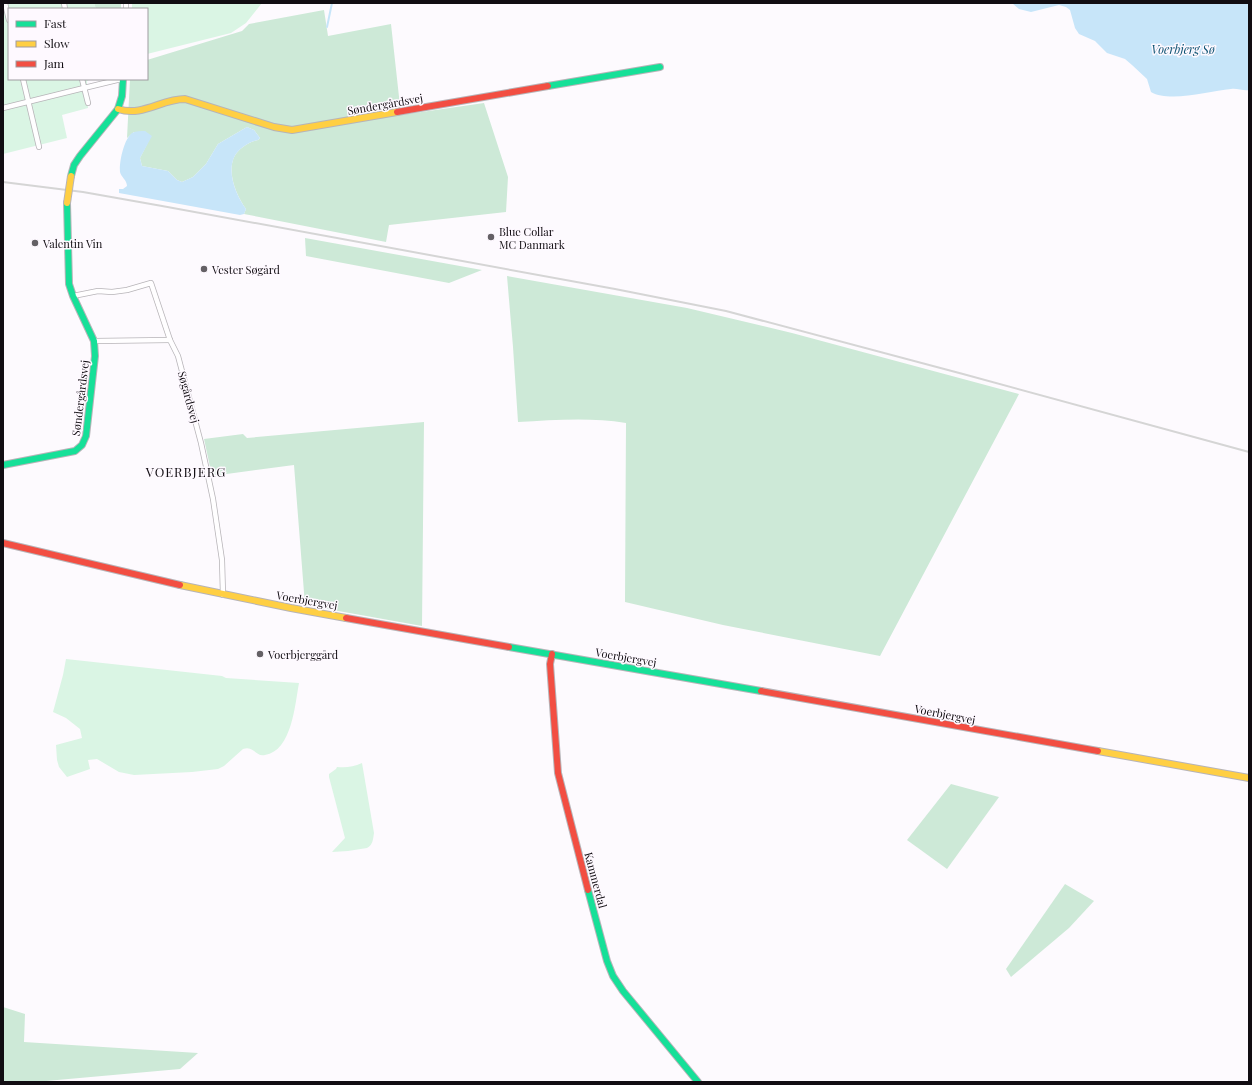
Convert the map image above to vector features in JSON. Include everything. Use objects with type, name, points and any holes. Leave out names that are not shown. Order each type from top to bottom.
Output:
[{"type":"street","points":[[5,3],[8,16]]},
{"type":"street","name":"Søndergårdsvej","points":[[118,109],[137,112],[172,100],[185,99],[274,127],[292,130],[660,68]]},
{"type":"street","points":[[23,80],[39,147]]},
{"type":"street","points":[[82,80],[88,103]]},
{"type":"street","points":[[3,108],[117,80],[123,80]]},
{"type":"street","name":"Søndergårdsvej","points":[[3,465],[69,453],[81,448],[84,444],[88,422],[95,356],[94,341],[69,284],[67,203],[74,165],[118,109],[122,96],[123,80]]},
{"type":"street","name":"Søgårdsvej","points":[[73,296],[98,291],[112,292],[127,290],[151,283],[170,340],[178,356],[201,443],[214,499],[222,560],[224,595]]},
{"type":"street","points":[[94,341],[170,340]]},
{"type":"street","name":"Voerbjergvej","points":[[3,542],[224,595],[1249,778]]},
{"type":"street","name":"Kammerdal","points":[[552,654],[550,664],[558,772],[606,961],[613,976],[623,991],[698,1082]]},
{"type":"green space","points":[[3,3],[94,3],[96,8],[8,8],[8,80],[89,80],[87,81],[88,108],[62,115],[67,138],[3,154],[3,16]]},
{"type":"green space","points":[[94,3],[121,3],[121,8],[96,8]]},
{"type":"green space","points":[[132,3],[262,3],[246,23],[231,33],[148,54],[148,8],[132,8]]},
{"type":"green space","points":[[324,10],[328,36],[391,24],[401,115],[484,103],[508,177],[506,212],[389,225],[386,242],[244,214],[246,209],[234,186],[232,168],[233,160],[237,153],[247,144],[260,138],[254,130],[247,127],[218,144],[206,164],[193,177],[182,182],[177,180],[168,171],[142,166],[140,158],[151,136],[134,132],[127,138],[130,80],[148,80],[148,60],[242,31],[249,24]]},
{"type":"green space","points":[[305,238],[482,270],[449,283],[306,256]]},
{"type":"green space","points":[[507,276],[687,308],[792,333],[1019,394],[880,656],[723,625],[625,602],[626,423],[599,420],[518,422]]},
{"type":"green space","points":[[424,422],[422,626],[305,605],[294,465],[212,476],[204,439],[243,434],[247,438]]},
{"type":"green space","points":[[66,659],[222,676],[226,678],[299,683],[294,714],[287,736],[274,752],[262,755],[247,748],[243,749],[224,766],[218,769],[134,775],[119,772],[97,759],[88,760],[90,769],[67,777],[59,767],[56,745],[82,738],[80,729],[66,718],[53,712]]},
{"type":"green space","points":[[362,763],[374,833],[372,842],[367,848],[332,852],[345,838],[329,774],[337,767],[350,767]]},
{"type":"green space","points":[[951,784],[999,797],[947,869],[907,840]]},
{"type":"green space","points":[[1065,884],[1094,901],[1069,928],[1011,977],[1006,969]]},
{"type":"green space","points":[[3,1007],[25,1014],[24,1042],[198,1053],[180,1069],[35,1082],[3,1082]]},
{"type":"water","name":"Voerbjerg Sø","points":[[1012,3],[1249,3],[1249,90],[1231,89],[1179,96],[1159,95],[1151,92],[1147,79],[1125,59],[1107,53],[1095,41],[1079,34],[1075,28],[1070,10],[1066,7],[1059,5],[1031,12],[1019,9]]},
{"type":"water","points":[[247,127],[254,130],[260,138],[247,144],[237,153],[233,160],[232,169],[234,186],[246,209],[244,214],[240,215],[119,193],[119,189],[123,189],[127,186],[120,172],[120,163],[124,145],[132,133],[137,131],[145,131],[152,136],[140,158],[142,166],[168,171],[177,180],[182,182],[193,177],[206,164],[218,144]]},
{"type":"waterway","points":[[327,27],[332,3]]},
{"type":"railway","points":[[3,182],[83,192],[162,206],[615,289],[726,311],[1249,452]]},
{"type":"traffic: fast","points":[[548,86],[660,67]]},
{"type":"traffic: fast","points":[[71,176],[74,165],[80,156],[118,109],[122,96],[123,80]]},
{"type":"traffic: fast","points":[[3,465],[75,451],[82,445],[86,436],[95,356],[94,341],[69,284],[67,203]]},
{"type":"traffic: fast","points":[[509,647],[761,691]]},
{"type":"traffic: fast","points":[[588,890],[607,961],[613,976],[623,991],[698,1082]]},
{"type":"traffic: slow","points":[[118,109],[136,111],[185,99],[274,127],[292,130],[397,112]]},
{"type":"traffic: slow","points":[[67,203],[71,176]]},
{"type":"traffic: slow","points":[[180,585],[346,618]]},
{"type":"traffic: slow","points":[[1098,751],[1249,778]]},
{"type":"traffic: jam","points":[[397,112],[548,86]]},
{"type":"traffic: jam","points":[[3,543],[180,585]]},
{"type":"traffic: jam","points":[[346,618],[509,647]]},
{"type":"traffic: jam","points":[[552,654],[550,664],[558,773],[588,890]]},
{"type":"traffic: jam","points":[[761,691],[1098,751]]},
{"type":"place","name":"Blue Collar MC Danmark","points":[[491,237]]},
{"type":"place","name":"Valentin Vin","points":[[35,243]]},
{"type":"place","name":"Vester Søgård","points":[[204,269]]},
{"type":"place","name":"Voerbjerggård","points":[[260,654]]},
{"type":"district","name":"VOERBJERG","points":[[186,471]]}]
